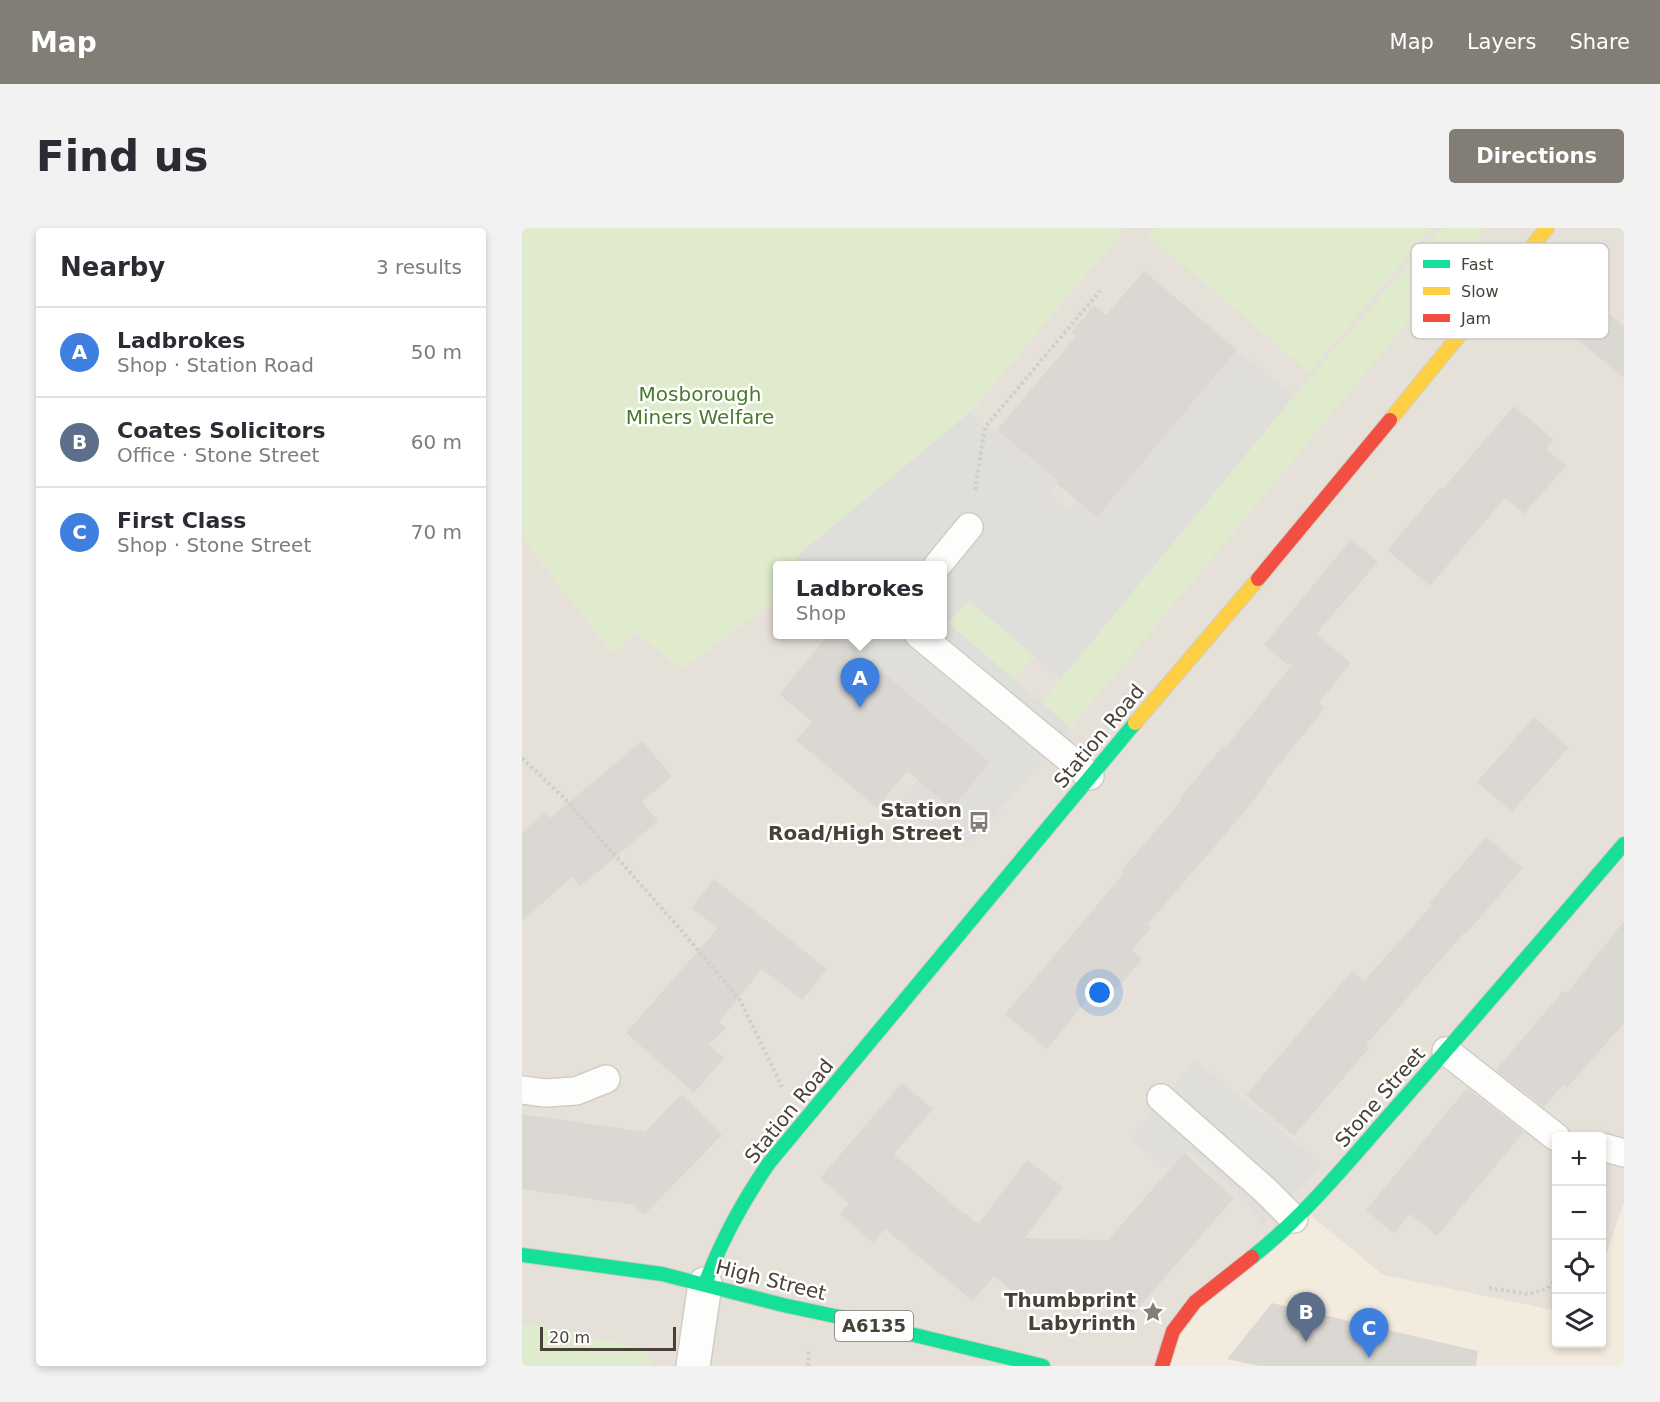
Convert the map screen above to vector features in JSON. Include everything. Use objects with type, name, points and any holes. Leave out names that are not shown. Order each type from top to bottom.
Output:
[{"type":"main road","name":"Station Road","points":[[1535,243],[1547,228]]},
{"type":"main road","name":"Station Road","points":[[705,1284],[727,1230],[770,1163],[1456,339]]},
{"type":"main road","name":"Stone Street","points":[[1162,1366],[1173,1331],[1195,1302],[1270,1242],[1321,1193],[1624,844]]},
{"type":"main road","name":"High Street","points":[[522,1255],[662,1274],[1043,1366]]},
{"type":"street","points":[[693,1366],[705,1284]]},
{"type":"lane","points":[[941,561],[969,527]]},
{"type":"lane","points":[[924,639],[1090,776]]},
{"type":"lane","points":[[1446,1051],[1552,1133]]},
{"type":"lane","points":[[522,1090],[545,1093],[576,1091],[606,1079]]},
{"type":"lane","points":[[1161,1098],[1265,1190],[1294,1219]]},
{"type":"lane","points":[[1606,1149],[1624,1153]]},
{"type":"path","points":[[969,527],[985,427],[1100,291]]},
{"type":"path","points":[[522,758],[565,799],[740,1000],[801,1126]]},
{"type":"path","points":[[1489,1288],[1528,1294],[1547,1289],[1552,1284]]},
{"type":"shaded area","points":[[1125,228],[1624,228],[1624,1203],[1606,1256],[1606,1132],[1552,1132],[1552,1310],[1383,1275],[1304,1210],[1162,1366],[522,1366],[522,537],[613,654],[636,631],[681,669],[773,602],[773,639],[947,639],[947,561],[796,561],[797,556],[969,413]]},
{"type":"shaded area","points":[[1237,350],[1294,396],[1061,679],[969,600],[948,623],[1071,728],[971,843],[892,811],[918,780],[952,809],[990,762],[842,639],[947,639],[947,561],[796,561],[797,556],[969,413],[985,427],[997,430],[1058,481],[1048,494],[1068,511],[1078,501],[1097,517]]},
{"type":"shaded area","points":[[1195,1060],[1323,1165],[1262,1225],[1241,1195],[1189,1151],[1166,1169],[1131,1139]]},
{"type":"shaded area","points":[[1624,1203],[1624,1366],[1163,1366],[1173,1331],[1304,1210],[1383,1275],[1552,1310],[1552,1348],[1606,1348],[1606,1256]]},
{"type":"green space","name":"Mosborough Miners Welfare","points":[[522,228],[1125,228],[969,413],[797,556],[796,561],[773,561],[773,602],[681,669],[636,631],[613,654],[522,537]]},
{"type":"green space","points":[[1154,228],[1432,228],[1419,243],[1411,243],[1411,253],[1309,372],[1148,235]]},
{"type":"green space","points":[[1441,228],[1486,228],[1474,243],[1428,243]]},
{"type":"green space","points":[[1411,262],[1411,318],[1071,728],[1041,703],[1294,396]]},
{"type":"green space","points":[[968,600],[1034,656],[1013,680],[948,624]]},
{"type":"green space","points":[[522,1322],[642,1348],[653,1362],[652,1366],[522,1366]]},
{"type":"building","points":[[1144,271],[1237,350],[1097,517],[997,430],[1076,336],[1071,332],[1094,305],[1106,315]]},
{"type":"building","points":[[1609,314],[1624,326],[1624,378],[1577,339],[1609,339]]},
{"type":"building","points":[[1514,406],[1554,440],[1546,449],[1566,466],[1524,514],[1505,498],[1430,586],[1387,550]]},
{"type":"building","points":[[1351,539],[1378,562],[1316,634],[1351,663],[1319,703],[1325,708],[1266,781],[1267,783],[1246,810],[1147,925],[1151,928],[1132,950],[1142,959],[1116,990],[1104,979],[1047,1049],[1005,1014],[1124,873],[1121,871],[1292,665],[1289,666],[1264,645]]},
{"type":"building","points":[[825,639],[843,639],[990,762],[952,809],[907,771],[877,808],[796,740],[812,722],[779,694]]},
{"type":"building","points":[[1534,717],[1569,747],[1512,812],[1477,782]]},
{"type":"building","points":[[642,741],[672,776],[642,802],[658,821],[580,887],[572,877],[522,921],[522,832],[545,812],[550,818]]},
{"type":"building","points":[[1486,837],[1523,868],[1366,1045],[1369,1048],[1294,1136],[1246,1095],[1352,971],[1364,981],[1432,905],[1429,903]]},
{"type":"building","points":[[714,879],[827,969],[802,1000],[762,969],[719,1022],[726,1027],[709,1045],[724,1058],[694,1093],[626,1033],[718,928],[691,908]]},
{"type":"building","points":[[1624,921],[1624,1023],[1567,1088],[1563,1085],[1544,1107],[1496,1070],[1564,990],[1567,993]]},
{"type":"building","points":[[902,1083],[933,1109],[894,1154],[978,1224],[1027,1160],[1063,1187],[1025,1238],[1108,1240],[1184,1153],[1234,1198],[1134,1313],[1017,1296],[994,1276],[973,1301],[885,1229],[873,1243],[840,1214],[849,1203],[820,1178]]},
{"type":"building","points":[[1467,1088],[1524,1132],[1437,1236],[1410,1214],[1394,1234],[1366,1210]]},
{"type":"building","points":[[682,1094],[722,1135],[644,1215],[634,1205],[522,1189],[522,1114],[645,1132]]},
{"type":"building","points":[[1272,1303],[1478,1351],[1476,1366],[1260,1366],[1227,1359]]},
{"type":"traffic: fast","points":[[705,1284],[733,1222],[769,1163],[1135,723]]},
{"type":"traffic: fast","points":[[1252,1257],[1292,1222],[1329,1183],[1624,844]]},
{"type":"traffic: fast","points":[[522,1255],[662,1274],[1043,1366]]},
{"type":"traffic: slow","points":[[1535,243],[1547,228]]},
{"type":"traffic: slow","points":[[1390,420],[1456,339]]},
{"type":"traffic: slow","points":[[1135,723],[1258,579]]},
{"type":"traffic: jam","points":[[1258,579],[1390,420]]},
{"type":"traffic: jam","points":[[1162,1366],[1173,1331],[1195,1302],[1252,1257]]},
{"type":"place","name":"Ladbrokes","points":[[860,708]]},
{"type":"place","name":"Station Road/High Street","points":[[979,822]]},
{"type":"place","name":"Thumbprint Labyrinth","points":[[1153,1312]]},
{"type":"place","name":"Coates Solicitors","points":[[1306,1342]]},
{"type":"place","name":"First Class","points":[[1369,1358]]}]
